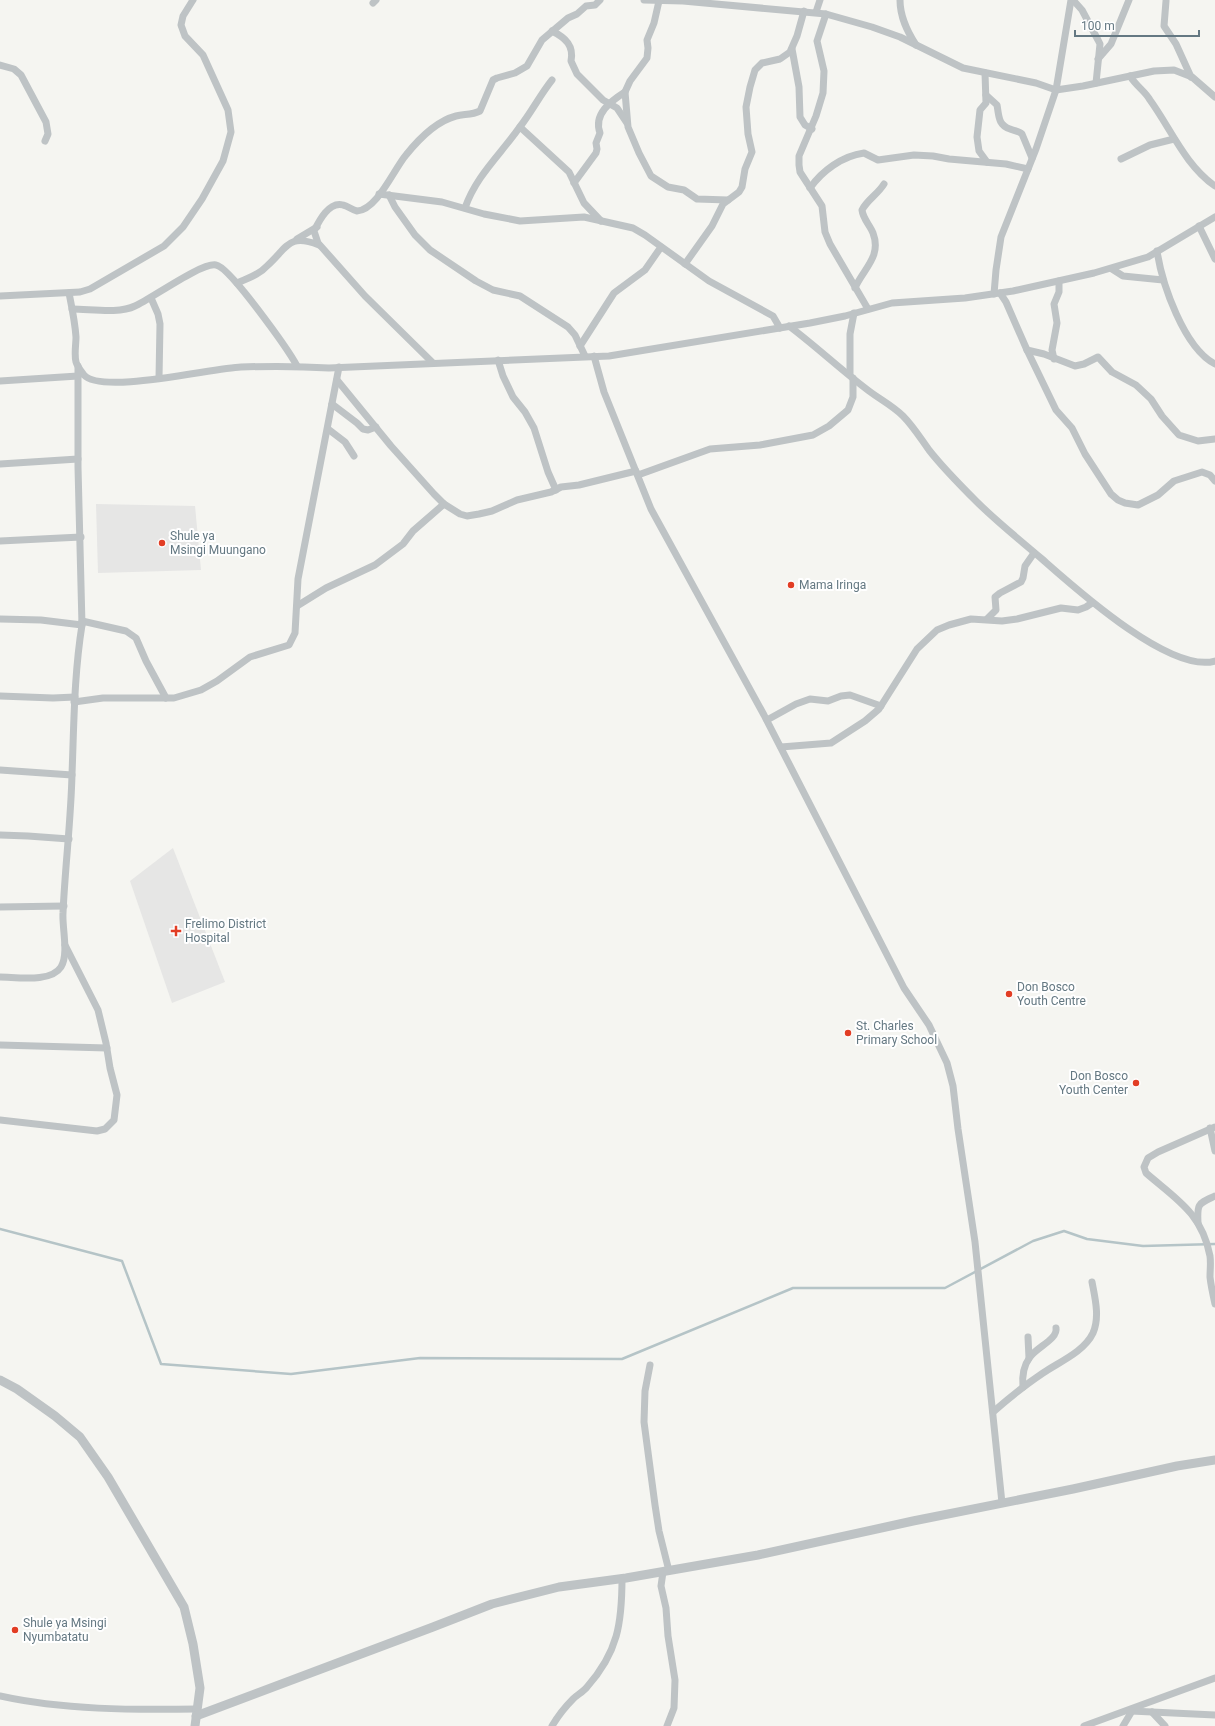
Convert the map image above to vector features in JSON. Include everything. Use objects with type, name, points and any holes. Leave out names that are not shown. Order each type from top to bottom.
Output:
[{"type":"street","points":[[0,296],[80,292],[99,285],[164,246],[183,227],[202,199],[223,161],[231,132],[228,110],[203,55],[185,36],[181,25],[183,16],[193,0]]},
{"type":"street","points":[[433,363],[365,296],[319,245],[314,231],[326,212],[336,205],[342,204],[354,210],[362,211],[367,208],[379,194],[403,158],[430,131],[443,122],[456,116],[480,111],[493,80],[515,73],[527,66],[539,44],[552,32],[568,18],[577,14],[586,6],[595,5],[600,0]]},
{"type":"street","points":[[644,0],[753,3],[826,14],[872,27],[916,45],[963,68],[1036,83],[1056,90],[1168,70],[1191,77],[1215,97]]},
{"type":"street","points":[[816,12],[820,0]]},
{"type":"street","points":[[900,0],[902,19],[916,45]]},
{"type":"street","points":[[1098,59],[1111,44],[1129,0]]},
{"type":"street","points":[[574,183],[596,153],[596,143],[600,134],[598,129],[599,118],[610,104],[625,92],[630,81],[647,58],[647,40],[654,23],[659,1]]},
{"type":"street","points":[[1096,83],[1098,40],[1082,10],[1070,1],[1056,90],[1028,169],[1001,237],[996,270],[997,293],[1013,316],[1027,350],[1056,410],[1072,428],[1085,454],[1111,494],[1118,500],[1132,504],[1144,503],[1158,495],[1174,481],[1202,472],[1207,472],[1215,481]]},
{"type":"street","points":[[1166,1],[1164,9],[1164,26],[1176,44],[1191,77]]},
{"type":"street","points":[[685,264],[712,226],[723,204],[742,188],[745,169],[752,152],[748,134],[746,107],[755,70],[762,63],[780,59],[790,52],[797,36],[804,11]]},
{"type":"street","points":[[826,14],[817,41],[824,71],[822,93],[812,129],[799,156],[799,165],[800,172],[822,206],[826,232],[830,244],[868,309]]},
{"type":"street","points":[[552,32],[563,38],[572,50],[571,61],[577,74],[603,100],[617,108],[627,123],[639,153],[651,176],[657,178],[663,184],[673,189],[684,190],[697,199],[728,200]]},
{"type":"street","points":[[792,48],[800,87],[800,117],[805,125],[812,129]]},
{"type":"street","points":[[0,65],[14,69],[21,75],[46,122],[48,134],[45,141]]},
{"type":"street","points":[[985,73],[985,105],[980,110],[977,137],[979,151],[987,162]]},
{"type":"street","points":[[1130,76],[1134,84],[1149,98],[1192,164],[1203,178],[1215,186]]},
{"type":"street","points":[[465,208],[470,194],[479,178],[520,127],[552,80]]},
{"type":"street","points":[[625,92],[627,123]]},
{"type":"street","points":[[986,95],[997,105],[997,113],[1000,121],[1006,127],[1022,134],[1032,158]]},
{"type":"street","points":[[520,127],[545,151],[564,166],[569,172],[584,203],[601,221]]},
{"type":"street","points":[[1121,159],[1150,145],[1174,138]]},
{"type":"street","points":[[810,188],[827,169],[851,157],[864,153],[878,160],[914,155],[1006,164],[1028,169]]},
{"type":"street","points":[[855,288],[862,275],[870,265],[874,248],[873,232],[862,210],[864,206],[878,193],[884,184]]},
{"type":"street","points":[[379,194],[442,202],[520,221],[584,217],[632,228],[709,281],[773,316],[780,328]]},
{"type":"street","points":[[389,195],[395,207],[415,235],[430,250],[476,281],[493,290],[520,296],[568,327],[575,335],[586,356]]},
{"type":"street","points":[[69,293],[76,338],[76,361],[85,376],[92,380],[102,382],[116,383],[240,367],[339,367],[609,356],[780,328],[854,313],[892,303],[997,293],[1060,281],[1112,269],[1148,257],[1215,217]]},
{"type":"street","points":[[1199,226],[1215,259]]},
{"type":"street","points":[[237,283],[257,274],[287,245],[316,227]]},
{"type":"street","points":[[296,240],[304,240],[319,245]]},
{"type":"street","points":[[580,346],[614,293],[645,270],[661,247]]},
{"type":"street","points":[[1157,251],[1164,280],[1184,329],[1198,350],[1208,360],[1215,364]]},
{"type":"street","points":[[72,309],[92,308],[116,310],[134,307],[198,270],[211,265],[217,265],[223,268],[237,283],[280,339],[297,366]]},
{"type":"street","points":[[1112,269],[1122,276],[1164,280]]},
{"type":"street","points":[[1054,359],[1052,350],[1057,323],[1054,304],[1059,292],[1060,281]]},
{"type":"street","points":[[150,298],[158,314],[160,324],[159,378]]},
{"type":"street","points":[[337,380],[391,446],[444,504],[460,514],[467,516],[492,511],[518,500],[566,486],[579,485],[637,473],[710,449],[789,440],[823,430],[848,410],[851,405],[850,334],[854,313]]},
{"type":"street","points":[[789,326],[817,347],[851,377],[905,418],[930,451],[977,502],[1010,534],[1092,603],[1137,634],[1183,658],[1198,662],[1209,663],[1215,661]]},
{"type":"street","points":[[1027,350],[1044,354],[1076,366],[1098,357],[1112,372],[1136,385],[1151,399],[1162,416],[1179,435],[1198,441],[1215,439]]},
{"type":"street","points":[[594,356],[604,392],[651,509],[767,720],[904,988],[929,1025],[947,1063],[953,1086],[975,1242],[1002,1503]]},
{"type":"street","points":[[498,360],[503,376],[513,397],[525,412],[534,428],[548,472],[556,490]]},
{"type":"street","points":[[0,977],[39,978],[55,973],[61,968],[64,959],[64,906],[72,775],[74,700],[78,649],[82,623],[78,458],[78,366]]},
{"type":"street","points":[[0,696],[74,700],[103,698],[166,698],[186,696],[217,681],[250,657],[289,645],[295,633],[298,579],[339,367]]},
{"type":"street","points":[[0,381],[78,376]]},
{"type":"street","points":[[332,404],[357,422],[362,429],[368,430],[376,427]]},
{"type":"street","points":[[328,429],[340,437],[354,456]]},
{"type":"street","points":[[0,464],[78,458]]},
{"type":"street","points":[[297,606],[326,588],[375,565],[403,544],[414,531],[444,504]]},
{"type":"street","points":[[0,542],[81,537]]},
{"type":"street","points":[[987,619],[996,610],[995,597],[1021,582],[1023,578],[1024,566],[1034,553]]},
{"type":"street","points":[[781,747],[831,743],[865,721],[880,706],[917,649],[937,630],[971,619],[1002,620],[1061,608],[1078,610],[1086,608],[1092,603]]},
{"type":"street","points":[[0,619],[82,623],[126,631],[136,638],[146,661],[166,698]]},
{"type":"street","points":[[767,720],[796,704],[810,699],[828,701],[841,696],[850,695],[880,706]]},
{"type":"street","points":[[0,770],[72,775]]},
{"type":"street","points":[[0,835],[68,839]]},
{"type":"street","points":[[0,907],[64,906]]},
{"type":"street","points":[[0,1120],[97,1131],[105,1129],[114,1120],[117,1095],[98,1010],[64,944]]},
{"type":"street","points":[[0,1045],[107,1048]]},
{"type":"street","points":[[1215,1151],[1212,1127],[1158,1152],[1148,1158],[1144,1167],[1146,1173],[1174,1195],[1190,1211],[1198,1226],[1206,1243],[1210,1257],[1210,1277],[1215,1304]]},
{"type":"street","points":[[1198,1226],[1198,1205],[1200,1202],[1215,1196]]},
{"type":"street","points":[[993,1412],[1023,1387],[1078,1350],[1087,1342],[1093,1333],[1096,1320],[1096,1304],[1092,1282]]},
{"type":"street","points":[[1023,1387],[1024,1374],[1029,1359],[1038,1347],[1055,1336],[1056,1328]]},
{"type":"street","points":[[1028,1337],[1029,1359]]},
{"type":"street","points":[[650,1365],[644,1391],[644,1422],[655,1505],[666,1571],[661,1586],[666,1608],[668,1636],[675,1680],[674,1708],[667,1726]]},
{"type":"street","points":[[0,1380],[17,1389],[55,1416],[80,1437],[108,1477],[184,1608],[193,1644],[200,1688],[195,1726]]},
{"type":"street","points":[[0,1696],[61,1705],[123,1710],[196,1712],[492,1604],[559,1587],[758,1555],[1177,1466],[1215,1460]]},
{"type":"street","points":[[552,1726],[558,1716],[599,1673],[609,1656],[617,1636],[621,1618],[622,1578]]},
{"type":"street","points":[[1084,1726],[1130,1711],[1215,1678]]},
{"type":"street","points":[[1130,1711],[1215,1716]]},
{"type":"street","points":[[1122,1726],[1130,1711]]},
{"type":"street","points":[[1152,1712],[1165,1726]]},
{"type":"shaded area","points":[[96,504],[195,506],[201,570],[98,573]]},
{"type":"shaded area","name":"Frelimo District Hospital","points":[[173,848],[225,982],[172,1003],[130,881]]},
{"type":"waterway","points":[[0,1229],[122,1261],[161,1364],[291,1374],[420,1358],[622,1359],[793,1288],[945,1288],[1033,1241],[1064,1231],[1087,1239],[1143,1246],[1215,1244]]},
{"type":"place","name":"Shule ya Msingi Muungano","points":[[162,543]]},
{"type":"place","name":"Mama Iringa","points":[[791,585]]},
{"type":"place","name":"Frelimo District Hospital","points":[[176,931]]},
{"type":"place","name":"Don Bosco Youth Centre","points":[[1009,994]]},
{"type":"place","name":"St. Charles Primary School","points":[[848,1033]]},
{"type":"place","name":"Don Bosco Youth Center","points":[[1136,1083]]},
{"type":"place","name":"Shule ya Msingi Nyumbatatu","points":[[15,1630]]}]
